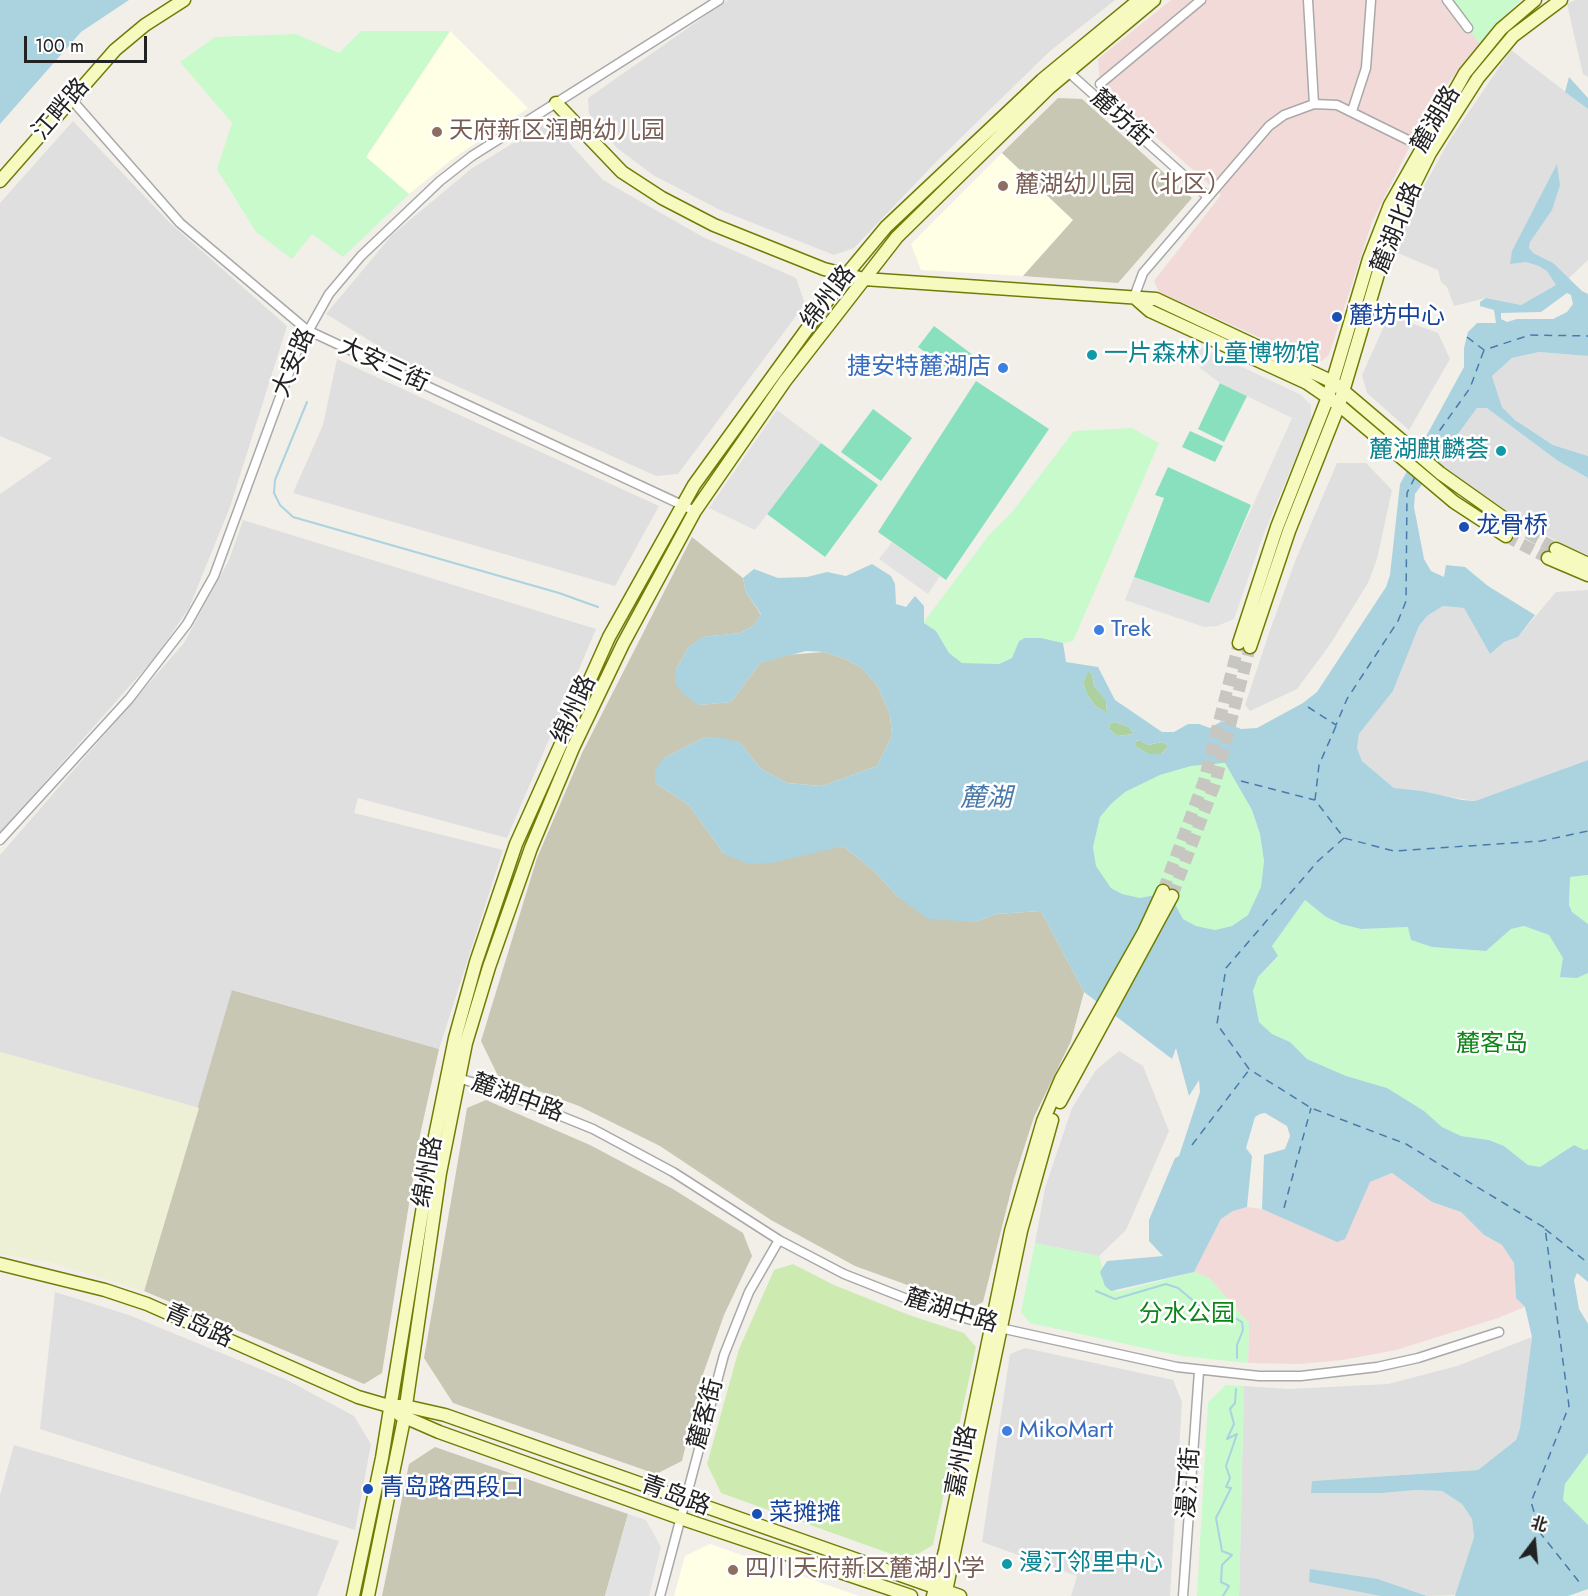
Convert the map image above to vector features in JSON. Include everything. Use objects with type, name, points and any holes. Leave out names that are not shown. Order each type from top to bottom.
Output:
[{"type":"main road","name":"江畔路","points":[[0,181],[115,50],[145,26],[184,0]]},
{"type":"main road","name":"绵州路","points":[[352,1596],[382,1458],[389,1406],[476,962],[516,844],[609,638],[681,504],[773,372],[846,275],[886,227],[1059,64],[1139,0]]},
{"type":"main road","name":"绵州路","points":[[368,1596],[405,1412],[452,1076],[531,848],[568,759],[623,644],[695,511],[785,381],[864,279],[913,220],[987,146],[1154,0]]},
{"type":"main road","name":"麓湖路","points":[[1431,142],[1465,73],[1501,29],[1534,0]]},
{"type":"main road","name":"麓湖北路","points":[[1244,645],[1339,405],[1390,238],[1420,161],[1431,142],[1495,56],[1533,19],[1562,0]]},
{"type":"main road","points":[[556,103],[622,172],[662,198],[714,225],[846,275],[864,279],[1156,299],[1333,382],[1440,473],[1512,524]]},
{"type":"main road","name":"麓湖路","points":[[1244,645],[1277,527],[1328,397],[1378,234],[1420,161]]},
{"type":"main road","points":[[1134,297],[1150,311],[1307,383],[1339,405],[1454,502],[1506,536]]},
{"type":"main road","points":[[1552,554],[1586,569]]},
{"type":"main road","name":"嘉州路","points":[[940,1593],[996,1327],[1051,1123],[1089,1037],[1168,893]]},
{"type":"main road","name":"青岛路","points":[[0,1264],[69,1280],[147,1304],[358,1397],[405,1412],[680,1518],[911,1596]]},
{"type":"main road","name":"青岛路","points":[[405,1412],[445,1415],[940,1593],[960,1596]]},
{"type":"street","name":"大安路","points":[[0,840],[129,699],[187,624],[214,576],[297,351],[330,294],[390,225],[472,156],[718,0]]},
{"type":"street","points":[[1100,84],[1201,0]]},
{"type":"street","points":[[1308,0],[1314,104]]},
{"type":"street","points":[[1352,111],[1366,68],[1371,0]]},
{"type":"street","points":[[1447,0],[1468,28]]},
{"type":"street","name":"麓坊街","points":[[1059,64],[1208,197]]},
{"type":"street","name":"大安三街","points":[[71,99],[180,223],[308,330],[695,511]]},
{"type":"street","points":[[1134,297],[1143,273],[1269,126],[1298,108],[1326,103],[1352,111],[1412,142]]},
{"type":"street","name":"麓湖中路","points":[[452,1076],[549,1109],[604,1135],[673,1172],[779,1240],[881,1290],[996,1327],[1123,1357],[1199,1371],[1259,1376],[1341,1373],[1418,1358],[1499,1332]]},
{"type":"street","name":"麓客街","points":[[660,1596],[715,1384],[749,1292],[779,1240]]},
{"type":"street","name":"漫汀街","points":[[1183,1596],[1199,1371]]},
{"type":"shaded area","points":[[728,0],[1115,0],[1050,51],[936,162],[854,248],[834,255],[720,210],[653,175],[617,148],[589,114],[588,98]]},
{"type":"shaded area","name":"麓坊中心","points":[[1171,0],[1447,0],[1480,44],[1445,87],[1412,142],[1372,222],[1329,355],[1318,364],[1159,292],[1154,281],[1221,195],[1120,105],[1100,84],[1098,59]]},
{"type":"shaded area","points":[[1575,0],[1588,0],[1588,77],[1583,74],[1567,4]]},
{"type":"shaded area","name":"天府新区润朗幼儿园","points":[[450,31],[528,108],[455,157],[409,194],[366,157]]},
{"type":"shaded area","points":[[1511,50],[1588,109],[1588,260],[1568,279],[1521,305],[1486,298],[1454,306],[1447,287],[1441,282],[1438,270],[1393,251],[1413,206],[1449,141]]},
{"type":"shaded area","points":[[1058,98],[1082,99],[1192,198],[1118,283],[1023,276],[1073,220],[1002,153]]},
{"type":"shaded area","points":[[73,121],[170,223],[287,326],[230,507],[189,608],[157,655],[0,833],[0,494],[52,458],[0,436],[0,203]]},
{"type":"shaded area","points":[[549,121],[603,180],[703,237],[796,278],[805,304],[678,474],[656,476],[408,364],[326,314],[392,235],[471,169]]},
{"type":"shaded area","name":"麓湖幼儿园（北区）","points":[[1002,153],[1074,220],[1023,276],[921,270],[911,244]]},
{"type":"shaded area","points":[[1389,315],[1438,333],[1450,359],[1409,430],[1367,393],[1362,375]]},
{"type":"shaded area","points":[[1196,345],[1301,395],[1311,405],[1311,420],[1263,536],[1234,619],[1217,626],[1204,627],[1125,600],[1134,577],[1209,603],[1292,418],[1220,383],[1200,368]]},
{"type":"shaded area","points":[[1539,352],[1588,356],[1588,456],[1553,445],[1515,420],[1502,407],[1492,376],[1512,358]]},
{"type":"shaded area","points":[[337,359],[659,506],[615,586],[293,493],[323,425]]},
{"type":"shaded area","points":[[1487,407],[1558,461],[1588,478],[1588,555],[1560,543],[1510,515],[1438,464],[1477,408]]},
{"type":"shaded area","points":[[777,410],[821,443],[755,530],[709,508]]},
{"type":"shaded area","points":[[1337,463],[1366,463],[1392,490],[1377,559],[1368,583],[1329,646],[1297,689],[1250,711],[1245,705],[1270,630],[1296,559]]},
{"type":"shaded area","points":[[243,520],[596,629],[507,838],[358,798],[354,813],[503,850],[439,1049],[233,990],[199,1108],[0,1052],[0,855],[184,643],[229,560]]},
{"type":"shaded area","points":[[692,537],[743,578],[746,592],[761,615],[753,626],[740,633],[703,637],[688,648],[676,669],[699,705],[731,702],[760,663],[786,655],[824,652],[843,658],[862,668],[877,685],[890,714],[892,736],[877,766],[822,786],[787,783],[761,769],[740,743],[705,737],[664,758],[655,783],[689,805],[724,854],[807,853],[843,846],[874,871],[898,897],[975,922],[996,914],[1041,911],[1084,992],[1071,1041],[1034,1117],[1014,1179],[983,1302],[971,1308],[855,1266],[771,1220],[660,1146],[579,1106],[498,1076],[481,1041],[537,858],[582,753]]},
{"type":"shaded area","points":[[892,542],[940,576],[928,594],[879,559]]},
{"type":"shaded area","points":[[1588,590],[1588,760],[1475,801],[1394,788],[1362,761],[1357,748],[1359,734],[1393,691],[1419,626],[1427,616],[1443,606],[1464,608],[1490,654],[1504,642],[1518,637],[1556,592]]},
{"type":"shaded area","points":[[232,990],[439,1049],[420,1135],[382,1373],[364,1384],[144,1291]]},
{"type":"shaded area","points":[[1119,1051],[1143,1066],[1169,1131],[1126,1230],[1099,1256],[1035,1243],[1045,1188],[1072,1108],[1096,1070]]},
{"type":"shaded area","points":[[0,1052],[199,1108],[144,1291],[49,1262],[0,1254]]},
{"type":"shaded area","points":[[486,1100],[590,1145],[673,1189],[743,1233],[752,1256],[724,1315],[702,1377],[682,1461],[656,1474],[453,1403],[424,1358],[467,1108]]},
{"type":"shaded area","points":[[1392,1173],[1432,1202],[1461,1212],[1484,1235],[1502,1245],[1514,1263],[1516,1298],[1525,1307],[1498,1318],[1396,1350],[1343,1360],[1299,1364],[1248,1363],[1249,1323],[1209,1278],[1194,1272],[1221,1219],[1233,1211],[1247,1207],[1262,1209],[1337,1241],[1370,1182]]},
{"type":"shaded area","points":[[55,1292],[129,1315],[287,1380],[354,1416],[371,1444],[355,1530],[40,1429]]},
{"type":"shaded area","points":[[1532,1337],[1520,1428],[1516,1440],[1478,1470],[1312,1481],[1383,1493],[1416,1490],[1442,1491],[1462,1504],[1472,1519],[1474,1537],[1457,1595],[1427,1596],[1378,1579],[1376,1594],[1381,1596],[1239,1596],[1244,1386],[1288,1389],[1388,1384],[1457,1366]]},
{"type":"shaded area","points":[[1025,1348],[1173,1380],[1182,1402],[1170,1596],[1071,1596],[1077,1576],[982,1542],[1010,1354]]},
{"type":"shaded area","points":[[14,1445],[339,1541],[317,1596],[0,1596],[0,1495]]},
{"type":"shaded area","points":[[435,1447],[628,1514],[605,1596],[382,1596],[409,1464]]},
{"type":"shaded area","points":[[628,1514],[646,1520],[661,1547],[649,1596],[605,1596]]},
{"type":"shaded area","name":"四川天府新区麓湖小学","points":[[710,1544],[859,1596],[674,1596],[685,1556]]},
{"type":"green space","points":[[1447,0],[1521,0],[1498,22],[1480,44]]},
{"type":"green space","points":[[361,31],[450,31],[366,157],[409,194],[343,257],[312,234],[292,259],[256,232],[217,169],[232,123],[180,62],[215,37],[296,34],[339,53]]},
{"type":"green space","points":[[934,326],[973,355],[958,376],[918,347]]},
{"type":"green space","points":[[976,381],[1049,429],[946,580],[878,532]]},
{"type":"green space","points":[[1220,383],[1247,396],[1224,442],[1198,429]]},
{"type":"green space","points":[[873,409],[912,438],[881,481],[841,452]]},
{"type":"green space","points":[[1132,428],[1159,443],[1073,641],[1063,643],[1041,638],[1019,641],[1012,658],[998,664],[962,663],[949,653],[936,631],[923,623],[989,535],[1012,512],[1074,431]]},
{"type":"green space","points":[[1190,431],[1223,446],[1215,462],[1182,447]]},
{"type":"green space","points":[[821,443],[878,485],[825,557],[767,514]]},
{"type":"green space","points":[[1168,467],[1251,505],[1209,604],[1134,577],[1164,498],[1155,495]]},
{"type":"green space","points":[[1088,671],[1092,674],[1094,686],[1106,700],[1107,713],[1095,706],[1087,694],[1083,683]]},
{"type":"green space","points":[[1115,722],[1129,727],[1134,734],[1117,736],[1109,729],[1110,724]]},
{"type":"green space","points":[[1139,740],[1148,745],[1162,742],[1167,745],[1167,748],[1161,754],[1148,754],[1135,746],[1135,742]]},
{"type":"green space","points":[[1225,763],[1252,810],[1260,835],[1264,861],[1261,887],[1248,915],[1232,926],[1215,930],[1196,926],[1183,919],[1175,904],[1155,895],[1140,898],[1122,894],[1111,888],[1096,866],[1093,846],[1100,817],[1111,804],[1125,792],[1160,775],[1191,766]]},
{"type":"green space","points":[[1588,875],[1588,924],[1572,912],[1569,905],[1570,877]]},
{"type":"green space","name":"麓客岛","points":[[1305,900],[1326,917],[1341,924],[1361,929],[1409,927],[1411,940],[1432,947],[1486,951],[1511,929],[1524,926],[1549,935],[1577,978],[1588,973],[1588,1149],[1584,1150],[1574,1145],[1540,1167],[1528,1165],[1504,1146],[1490,1140],[1461,1136],[1442,1127],[1424,1111],[1307,1059],[1290,1042],[1272,1034],[1259,1022],[1253,991],[1258,977],[1278,957],[1272,946]]},
{"type":"green space","name":"分水公园","points":[[1035,1243],[1099,1256],[1107,1282],[1117,1292],[1194,1272],[1209,1278],[1249,1323],[1248,1363],[1181,1356],[1030,1323],[1021,1312]]},
{"type":"green space","points":[[793,1264],[834,1285],[909,1315],[964,1333],[976,1347],[933,1545],[908,1560],[721,1493],[707,1464],[739,1349],[774,1270]]},
{"type":"green space","points":[[1226,1385],[1244,1386],[1239,1596],[1197,1596],[1208,1402]]},
{"type":"green space","points":[[1588,1453],[1588,1525],[1563,1501],[1565,1484]]},
{"type":"water","points":[[0,0],[129,0],[81,32],[0,124]]},
{"type":"water","points":[[1569,77],[1588,98],[1588,109],[1565,92]]},
{"type":"water","name":"麓湖","points":[[1557,164],[1560,185],[1552,210],[1530,242],[1529,248],[1533,253],[1553,263],[1588,294],[1588,356],[1539,352],[1512,358],[1492,376],[1502,407],[1515,420],[1553,445],[1588,456],[1588,478],[1558,461],[1487,408],[1477,408],[1415,494],[1414,507],[1424,559],[1431,571],[1444,577],[1446,565],[1465,567],[1488,586],[1535,615],[1518,637],[1504,642],[1490,654],[1464,608],[1443,606],[1427,616],[1419,626],[1393,691],[1359,734],[1357,748],[1362,761],[1394,788],[1475,801],[1588,760],[1588,875],[1570,877],[1569,905],[1572,912],[1588,924],[1588,973],[1577,978],[1560,977],[1563,958],[1549,935],[1524,926],[1511,929],[1486,951],[1432,947],[1411,940],[1408,927],[1361,929],[1341,924],[1326,917],[1305,900],[1272,946],[1278,956],[1258,977],[1253,991],[1259,1022],[1272,1034],[1290,1042],[1307,1059],[1346,1076],[1387,1088],[1424,1111],[1442,1127],[1461,1136],[1489,1140],[1504,1146],[1528,1165],[1540,1167],[1574,1145],[1584,1150],[1588,1149],[1588,1282],[1577,1273],[1574,1280],[1579,1309],[1588,1324],[1588,1453],[1565,1484],[1563,1500],[1588,1525],[1588,1589],[1568,1596],[1455,1596],[1474,1537],[1472,1519],[1462,1504],[1442,1491],[1311,1493],[1312,1481],[1478,1470],[1516,1440],[1520,1428],[1532,1337],[1525,1307],[1516,1298],[1514,1263],[1502,1245],[1484,1235],[1461,1212],[1432,1202],[1392,1173],[1370,1182],[1345,1239],[1337,1242],[1262,1209],[1264,1155],[1285,1149],[1290,1136],[1287,1126],[1265,1113],[1255,1117],[1246,1148],[1252,1156],[1247,1207],[1233,1211],[1221,1219],[1194,1272],[1111,1291],[1105,1286],[1100,1272],[1107,1261],[1163,1256],[1149,1241],[1149,1220],[1175,1158],[1179,1156],[1200,1092],[1199,1080],[1189,1096],[1176,1048],[1172,1059],[1084,992],[1041,911],[996,914],[975,922],[928,919],[898,897],[874,871],[843,846],[772,863],[749,864],[724,854],[689,805],[655,783],[655,770],[664,758],[705,737],[724,738],[740,743],[761,769],[787,783],[822,786],[877,766],[892,736],[890,714],[877,685],[862,668],[843,658],[824,652],[806,651],[760,663],[731,702],[699,705],[684,695],[675,683],[676,669],[688,648],[702,637],[740,633],[753,626],[761,614],[746,592],[743,578],[754,569],[778,578],[807,577],[827,572],[846,576],[872,564],[891,576],[895,584],[896,604],[906,607],[915,596],[924,606],[924,623],[936,631],[949,653],[962,663],[999,664],[1012,658],[1019,641],[1025,638],[1041,638],[1063,643],[1066,662],[1098,667],[1115,700],[1162,732],[1174,732],[1188,724],[1199,724],[1210,728],[1222,721],[1241,729],[1257,728],[1303,703],[1317,692],[1386,587],[1390,575],[1400,484],[1464,367],[1464,348],[1468,332],[1477,323],[1496,323],[1494,310],[1480,306],[1480,302],[1486,298],[1521,305],[1556,285],[1547,271],[1539,266],[1526,262],[1510,264],[1512,251]],"holes":[[[1567,293],[1571,295],[1573,304],[1567,312],[1553,319],[1517,319],[1507,322],[1501,319],[1501,313],[1541,312]],[[1088,672],[1092,674],[1094,686],[1106,701],[1107,713],[1095,706],[1083,683]],[[1115,722],[1129,727],[1134,734],[1117,736],[1109,729],[1110,724]],[[1137,740],[1148,745],[1162,742],[1167,745],[1161,754],[1148,754],[1135,746]],[[1225,763],[1252,810],[1260,834],[1264,861],[1261,887],[1248,915],[1232,926],[1215,930],[1196,926],[1183,919],[1175,904],[1155,895],[1140,898],[1122,894],[1111,888],[1096,866],[1093,847],[1100,817],[1125,792],[1160,775],[1191,766]]]},
{"type":"water","points":[[1310,1569],[1378,1579],[1427,1596],[1381,1596],[1309,1582]]},
{"type":"waterway","points":[[307,402],[275,480],[274,493],[280,505],[293,517],[559,593],[598,607]]},
{"type":"waterway","points":[[1096,1291],[1115,1299],[1166,1284],[1178,1288],[1202,1308],[1228,1314],[1242,1322],[1243,1330],[1237,1345],[1237,1358]]},
{"type":"waterway","points":[[1223,1596],[1229,1586],[1221,1582],[1222,1565],[1232,1555],[1222,1551],[1216,1518],[1231,1488],[1226,1487],[1230,1478],[1226,1466],[1237,1434],[1227,1439],[1234,1424],[1230,1409],[1235,1403],[1236,1389]]},
{"type":"ferry route","points":[[1467,337],[1484,350],[1530,335],[1588,336]]},
{"type":"ferry route","points":[[1426,455],[1440,430],[1470,388],[1484,350]]},
{"type":"ferry route","points":[[1308,707],[1336,725],[1347,699],[1398,621],[1406,601],[1407,493],[1416,475]]},
{"type":"ferry route","points":[[1336,726],[1319,765],[1315,800],[1344,838],[1394,851],[1541,841],[1588,831]]},
{"type":"ferry route","points":[[1241,781],[1315,800]]},
{"type":"ferry route","points":[[1344,838],[1318,861],[1226,968],[1217,1024],[1249,1069],[1311,1108],[1406,1144],[1545,1228],[1569,1406],[1531,1502],[1541,1534],[1580,1583]]},
{"type":"ferry route","points":[[1192,1145],[1249,1070]]},
{"type":"ferry route","points":[[1284,1208],[1311,1108]]},
{"type":"ferry route","points":[[1545,1229],[1588,1263]]},
{"type":"tunnel","points":[[1512,524],[1556,549]]},
{"type":"tunnel","points":[[1506,536],[1548,558]]},
{"type":"tunnel","points":[[1163,891],[1204,781],[1239,643]]},
{"type":"tunnel","points":[[1172,896],[1215,784],[1250,647]]},
{"type":"place","name":"天府新区润朗幼儿园","points":[[437,132]]},
{"type":"place","name":"麓湖幼儿园（北区）","points":[[1003,186]]},
{"type":"place","name":"麓坊中心","points":[[1337,317]]},
{"type":"place","name":"一片森林儿童博物馆","points":[[1092,355]]},
{"type":"place","name":"捷安特麓湖店","points":[[1003,368]]},
{"type":"place","name":"麓湖麒麟荟","points":[[1501,451]]},
{"type":"place","name":"龙骨桥","points":[[1464,527]]},
{"type":"place","name":"Trek","points":[[1099,630]]},
{"type":"place","name":"MikoMart","points":[[1007,1431]]},
{"type":"place","name":"青岛路西段口","points":[[368,1489]]},
{"type":"place","name":"菜摊摊","points":[[757,1514]]},
{"type":"place","name":"漫汀邻里中心","points":[[1007,1564]]},
{"type":"place","name":"四川天府新区麓湖小学","points":[[733,1570]]}]
